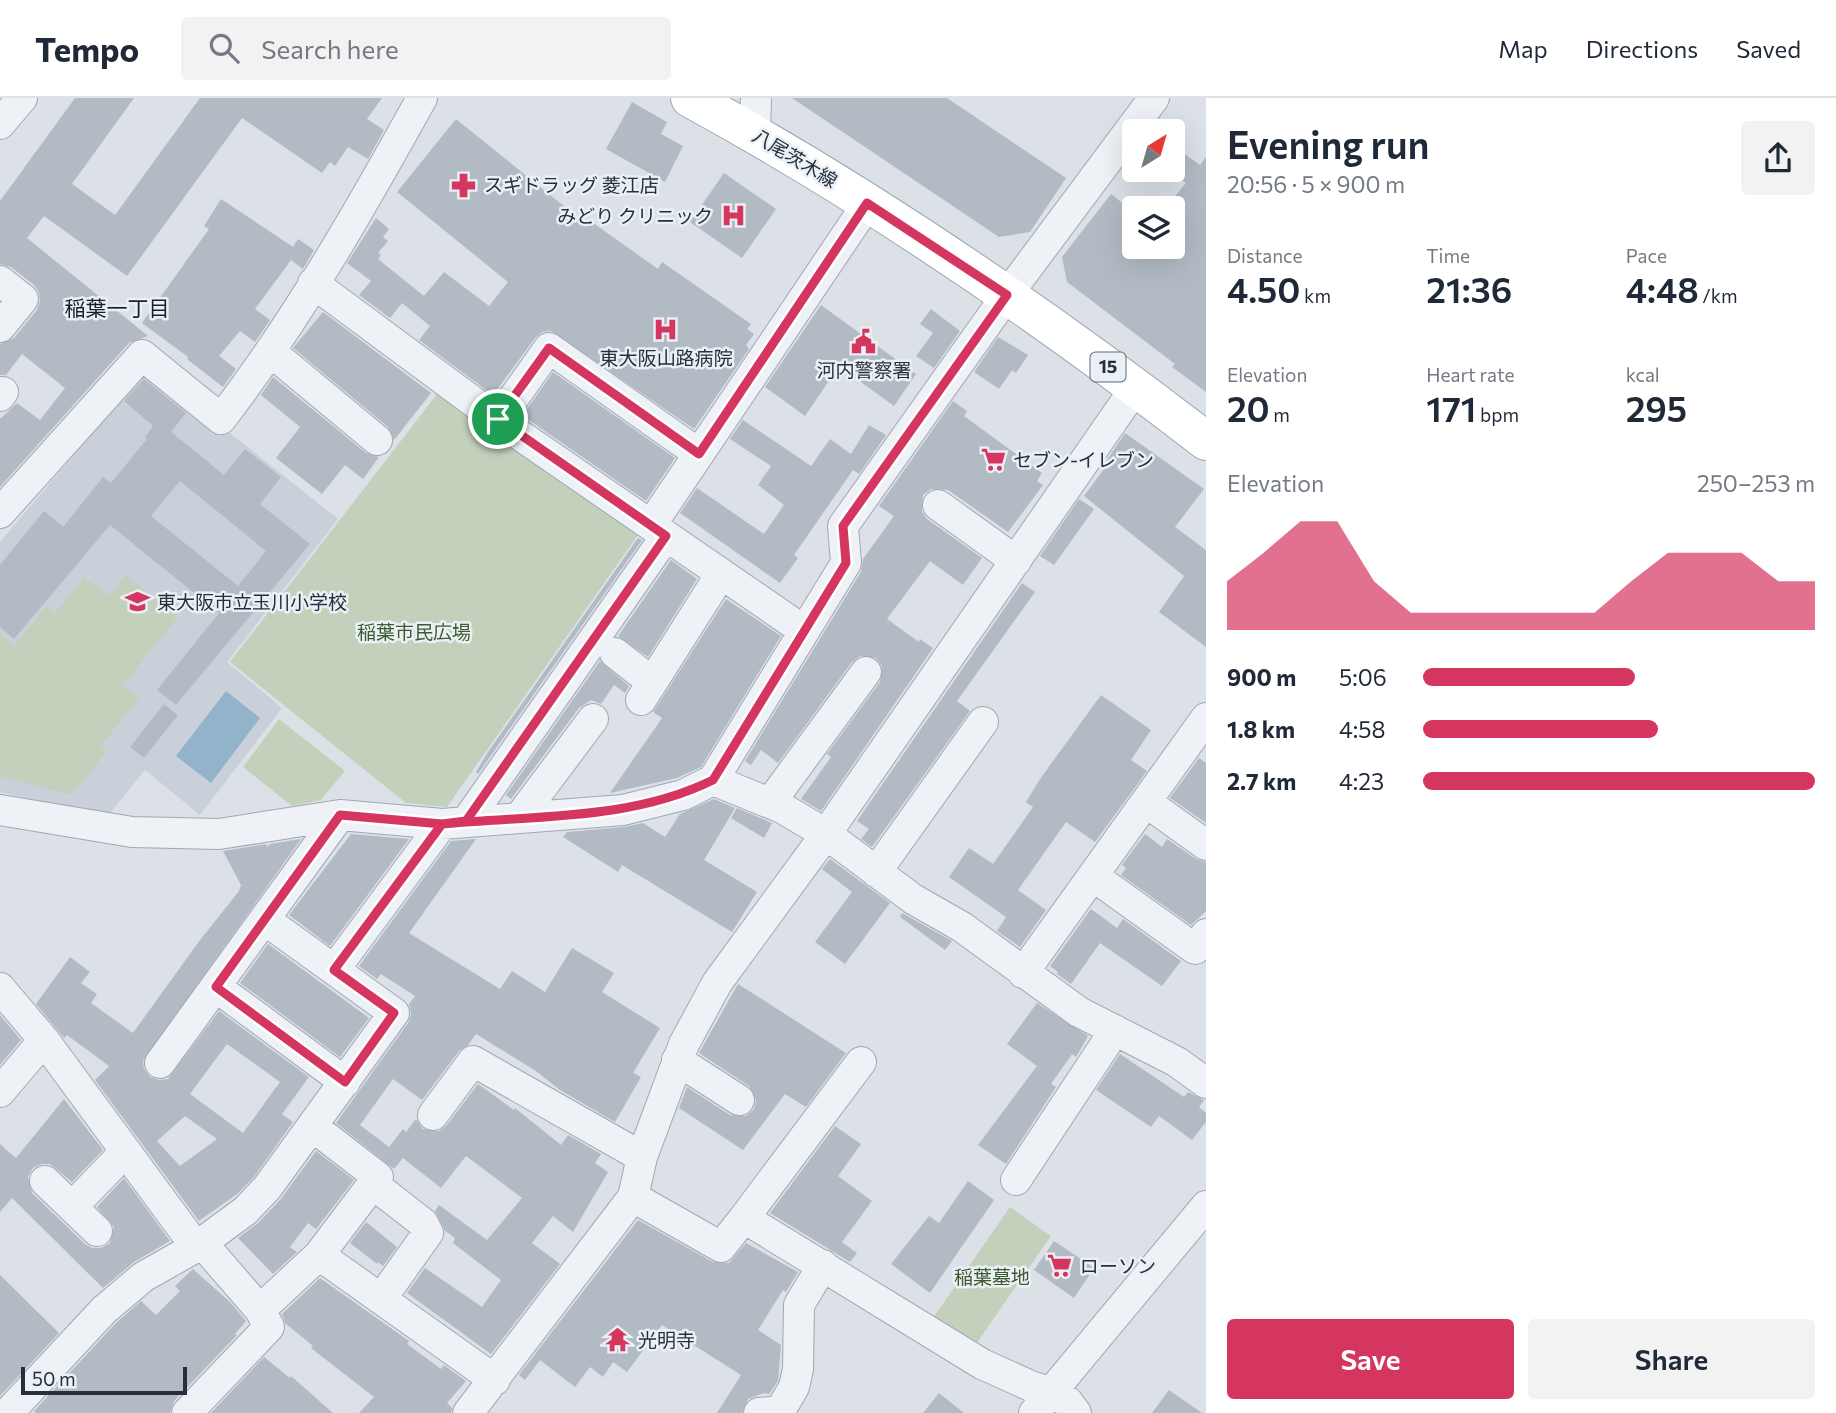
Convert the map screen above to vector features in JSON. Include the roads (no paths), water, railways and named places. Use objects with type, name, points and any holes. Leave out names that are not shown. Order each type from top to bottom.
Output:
[{"type":"main road","name":"八尾茨木線","points":[[690,98],[756,116],[867,203],[1007,295],[1136,387],[1206,441]]},
{"type":"street","points":[[0,124],[22,98]]},
{"type":"street","points":[[0,513],[142,355],[221,419],[271,352],[380,174],[422,98]]},
{"type":"street","points":[[0,810],[132,832],[219,834],[340,815],[454,823],[623,810],[683,795],[713,780],[846,563],[843,526],[1007,295],[1154,98]]},
{"type":"street","points":[[334,970],[454,823],[658,531],[699,454],[867,203]]},
{"type":"street","points":[[0,281],[23,299],[0,327]]},
{"type":"street","points":[[313,283],[498,419],[803,630]]},
{"type":"street","points":[[498,419],[549,348],[699,454]]},
{"type":"street","points":[[271,352],[377,440]]},
{"type":"street","points":[[468,1413],[633,1197],[642,1157],[677,1060],[717,983],[826,834],[1136,387]]},
{"type":"street","points":[[938,505],[1016,561]]},
{"type":"street","points":[[615,653],[646,691],[721,574]]},
{"type":"street","points":[[770,803],[866,672]]},
{"type":"street","points":[[519,818],[593,719]]},
{"type":"street","points":[[876,872],[984,722]]},
{"type":"street","points":[[1023,973],[1146,802],[1201,736]]},
{"type":"street","points":[[713,780],[770,803],[826,834],[913,899],[961,927],[1079,1012],[1177,1062],[1206,1083]]},
{"type":"street","points":[[1146,802],[1206,845]]},
{"type":"street","points":[[160,1063],[340,815]]},
{"type":"street","points":[[1093,876],[1195,949],[1206,934]]},
{"type":"street","points":[[8,1413],[104,1310],[143,1277],[199,1245],[245,1211],[267,1188],[394,1013],[265,920]]},
{"type":"street","points":[[216,987],[345,1082]]},
{"type":"street","points":[[0,988],[44,1040],[125,1152],[199,1245],[260,1310],[269,1327],[187,1413]]},
{"type":"street","points":[[1016,1180],[1115,1030]]},
{"type":"street","points":[[0,1092],[44,1040]]},
{"type":"street","points":[[677,1060],[739,1100]]},
{"type":"street","points":[[433,1115],[473,1061],[642,1157]]},
{"type":"street","points":[[633,1197],[721,1247],[861,1062]]},
{"type":"street","points":[[260,1310],[319,1255],[378,1177],[312,1126]]},
{"type":"street","points":[[72,1207],[125,1152]]},
{"type":"street","points":[[45,1181],[97,1231]]},
{"type":"street","points":[[373,1184],[423,1223],[428,1233],[381,1299]]},
{"type":"street","points":[[1043,1402],[1206,1206]]},
{"type":"street","points":[[744,1218],[982,1364],[1033,1387],[1043,1402]]},
{"type":"street","points":[[319,1255],[495,1380]]},
{"type":"street","points":[[759,1413],[780,1411],[794,1387],[798,1369],[799,1305],[823,1265]]},
{"type":"street","points":[[1043,1402],[1068,1402],[1076,1413]]},
{"type":"water","points":[[226,691],[260,718],[211,783],[176,756]]},
{"type":"place","name":"スギドラッグ 菱江店","points":[[464,185]]},
{"type":"place","name":"みどり クリニック","points":[[733,216]]},
{"type":"place","name":"東大阪山路病院","points":[[666,330]]},
{"type":"place","name":"河内警察署","points":[[864,342]]},
{"type":"place","name":"セブン-イレブン","points":[[993,460]]},
{"type":"place","name":"東大阪市立玉川小学校","points":[[137,602]]},
{"type":"place","name":"ローソン","points":[[1060,1266]]},
{"type":"place","name":"光明寺","points":[[618,1340]]},
{"type":"district","name":"稲葉一丁目","points":[[117,309]]},
{"type":"park label","name":"稲葉市民広場","points":[[414,632]]},
{"type":"park label","name":"稲葉墓地","points":[[992,1277]]}]
